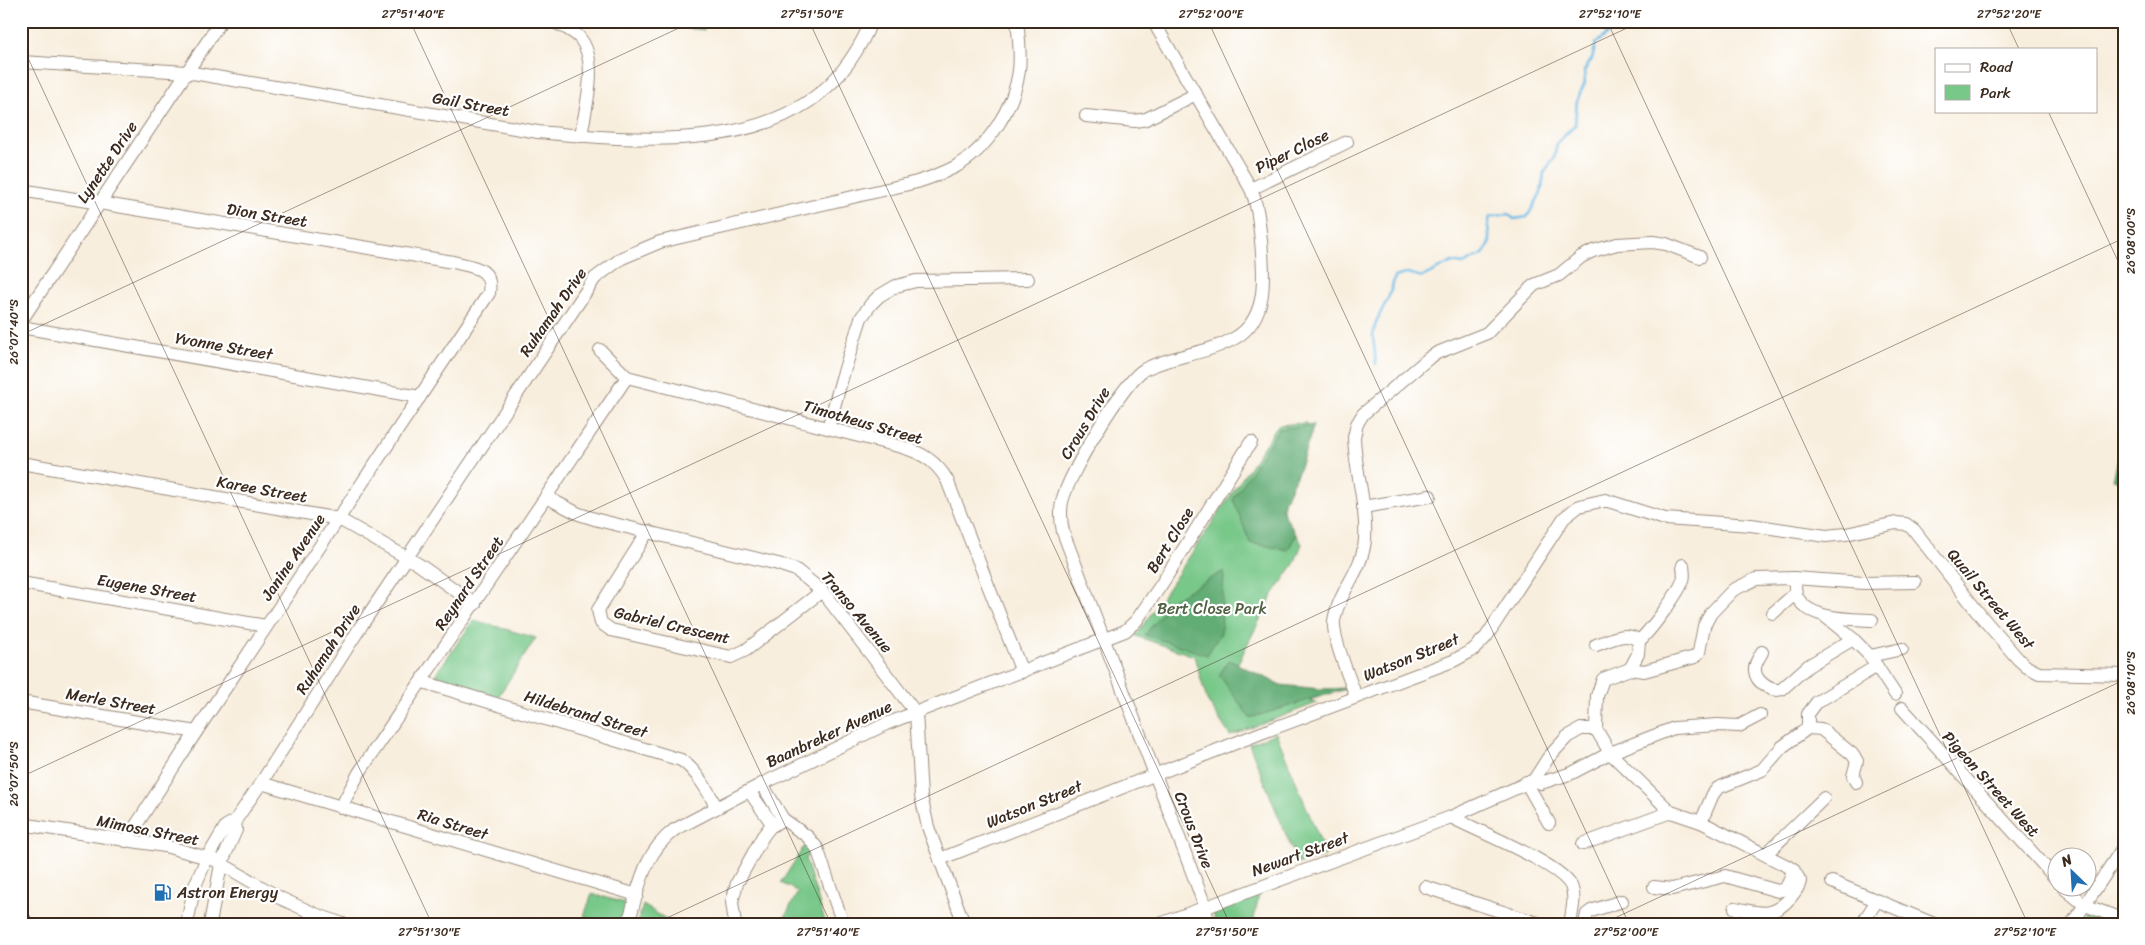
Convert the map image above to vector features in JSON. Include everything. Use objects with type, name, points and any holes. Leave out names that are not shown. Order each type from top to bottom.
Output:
[{"type":"street","name":"Lynette Drive","points":[[21,321],[221,21]]},
{"type":"street","points":[[552,21],[579,37],[590,59],[591,73],[581,136]]},
{"type":"street","name":"Gail Street","points":[[21,62],[187,72],[538,132],[581,136],[663,139],[737,130],[768,122],[819,96],[838,78],[856,52],[871,21]]},
{"type":"street","name":"Ruhamah Drive","points":[[187,924],[194,888],[226,826],[235,821],[261,783],[407,558],[595,278],[622,258],[660,242],[916,182],[934,177],[957,166],[984,142],[1001,119],[1008,105],[1019,72],[1020,47],[1016,21]]},
{"type":"street","name":"Crous Drive","points":[[1153,21],[1251,189],[1257,207],[1264,282],[1260,305],[1253,319],[1243,332],[1223,344],[1155,365],[1136,374],[1093,438],[1065,492],[1061,510],[1063,532],[1205,906],[1208,924]]},
{"type":"street","points":[[1086,116],[1135,121],[1146,119],[1196,94]]},
{"type":"street","name":"Piper Close","points":[[1251,189],[1347,142]]},
{"type":"street","name":"Dion Street","points":[[21,190],[453,262],[484,271],[490,280],[489,293]]},
{"type":"street","points":[[1356,697],[1343,659],[1334,621],[1341,601],[1356,574],[1365,540],[1363,507],[1354,449],[1357,424],[1363,414],[1428,358],[1487,333],[1496,326],[1534,285],[1559,275],[1581,257],[1593,251],[1617,244],[1652,242],[1666,244],[1700,257]]},
{"type":"street","points":[[828,428],[862,318],[879,296],[896,286],[916,281],[1028,279]]},
{"type":"street","name":"Janine Avenue","points":[[126,841],[266,626],[489,293]]},
{"type":"street","name":"Yvonne Street","points":[[21,328],[420,397]]},
{"type":"street","points":[[600,350],[626,378]]},
{"type":"street","name":"Timotheus Street","points":[[626,378],[920,452],[941,470],[947,480],[1022,672]]},
{"type":"street","name":"Reynard Street","points":[[341,808],[359,774],[423,682],[626,378]]},
{"type":"street","name":"Bert Close","points":[[1103,640],[1118,635],[1136,621],[1251,442]]},
{"type":"street","name":"Karee Street","points":[[21,463],[339,519],[407,558],[475,604]]},
{"type":"street","points":[[1363,507],[1430,496]]},
{"type":"street","name":"Transo Avenue","points":[[546,497],[579,514],[796,570],[822,591],[916,713]]},
{"type":"street","name":"Watson Street","points":[[940,859],[1156,774],[1453,661],[1478,646],[1486,637],[1564,518],[1574,509],[1588,504],[1605,500],[1665,519],[1752,525],[1826,536],[1846,534],[1896,523],[1906,524]]},
{"type":"street","name":"Quail Street West","points":[[1906,524],[1914,530],[1981,616],[2027,667],[2039,673],[2124,675]]},
{"type":"street","name":"Gabriel Crescent","points":[[648,531],[598,610],[601,623],[611,630],[731,657],[746,650],[822,591]]},
{"type":"street","points":[[1630,669],[1638,654],[1638,641],[1649,631],[1681,586],[1684,576],[1683,565]]},
{"type":"street","points":[[1794,578],[1796,594],[1802,602],[1826,617],[1853,639],[1874,661],[1895,694]]},
{"type":"street","points":[[1735,908],[1763,913],[1777,910],[1799,886],[1800,879],[1793,869],[1766,854],[1701,822],[1671,812],[1610,753],[1596,729],[1596,696],[1600,684],[1607,676],[1630,669],[1644,671],[1690,660],[1698,652],[1706,619],[1719,603],[1733,590],[1756,579],[1794,578],[1864,583],[1915,582]]},
{"type":"street","name":"Eugene Street","points":[[21,583],[266,626]]},
{"type":"street","points":[[1773,613],[1796,594]]},
{"type":"street","points":[[1826,617],[1872,620]]},
{"type":"street","points":[[1596,645],[1628,635],[1638,641]]},
{"type":"street","points":[[1762,652],[1755,667],[1756,675],[1767,687],[1778,690],[1782,689],[1808,666],[1853,639]]},
{"type":"street","name":"Baanbreker Avenue","points":[[628,924],[652,853],[662,840],[674,830],[762,784],[886,724],[1103,640]]},
{"type":"street","points":[[1808,728],[1808,714],[1817,702],[1874,661],[1902,649]]},
{"type":"street","name":"Hildebrand Street","points":[[423,682],[681,760],[688,766],[712,798],[716,808]]},
{"type":"street","name":"Merle Street","points":[[21,702],[196,732]]},
{"type":"street","name":"Pigeon Street West","points":[[1902,708],[2048,870]]},
{"type":"street","points":[[916,713],[921,796],[928,827],[964,924]]},
{"type":"street","points":[[1530,781],[1541,783],[1554,779],[1588,765],[1610,753],[1674,728],[1717,725],[1739,726],[1760,714]]},
{"type":"street","points":[[1701,822],[1713,794],[1718,788],[1762,770],[1782,747],[1808,728],[1813,727],[1821,730],[1852,754],[1857,761],[1852,776],[1856,782]]},
{"type":"street","points":[[1530,781],[1567,737],[1581,729],[1596,729]]},
{"type":"street","points":[[1530,781],[1550,823]]},
{"type":"street","name":"Newart Street","points":[[1160,924],[1451,817],[1530,781]]},
{"type":"street","name":"Ria Street","points":[[261,783],[637,896]]},
{"type":"street","points":[[762,784],[778,822]]},
{"type":"street","points":[[749,791],[778,822],[808,837],[817,848],[843,924]]},
{"type":"street","points":[[1766,854],[1824,798]]},
{"type":"street","points":[[1583,844],[1671,812]]},
{"type":"street","points":[[1451,817],[1538,859],[1564,876],[1571,885],[1573,893],[1570,924]]},
{"type":"street","name":"Ruhamah Drive","points":[[210,924],[222,864],[236,830],[235,821]]},
{"type":"street","points":[[735,924],[732,898],[737,883],[763,836],[778,822]]},
{"type":"street","name":"Mimosa Street","points":[[21,824],[165,846],[208,858],[222,864],[280,898],[343,924]]},
{"type":"street","points":[[2072,924],[2124,846]]},
{"type":"street","points":[[1654,887],[1672,889],[1725,876],[1778,891],[1788,885],[1793,869]]},
{"type":"street","points":[[1832,882],[1876,902],[1934,924]]},
{"type":"street","points":[[1425,887],[1540,924]]},
{"type":"street","points":[[2076,898],[2085,905],[2124,920]]},
{"type":"street","points":[[1585,924],[1587,914],[1591,911],[1622,901]]},
{"type":"street","points":[[1862,924],[1876,902]]},
{"type":"street","points":[[21,923],[28,924]]},
{"type":"green space","points":[[623,21],[705,21],[704,30]]},
{"type":"green space","name":"Bert Close Park","points":[[1307,423],[1287,472],[1283,514],[1302,544],[1294,564],[1272,596],[1236,667],[1317,703],[1230,736],[1207,700],[1194,656],[1136,636],[1278,425]]},
{"type":"green space","points":[[1314,425],[1299,470],[1281,508],[1296,535],[1288,550],[1250,543],[1233,499],[1279,429]]},
{"type":"green space","points":[[2124,436],[2124,483],[2113,479]]},
{"type":"green space","points":[[1224,571],[1221,633],[1207,655],[1145,635],[1173,599]]},
{"type":"green space","points":[[474,620],[536,638],[498,697],[435,675]]},
{"type":"green space","points":[[1229,660],[1281,685],[1321,689],[1349,688],[1250,718],[1219,675]]},
{"type":"green space","points":[[1276,733],[1326,855],[1298,864],[1249,744]]},
{"type":"green space","points":[[806,843],[810,854],[805,858],[825,921],[832,924],[781,924],[798,892],[781,883]]},
{"type":"green space","points":[[592,894],[625,903],[628,907],[625,924],[606,924],[584,916]]},
{"type":"green space","points":[[1259,894],[1253,924],[1215,924],[1213,909]]},
{"type":"green space","points":[[643,905],[671,922],[670,924],[637,924]]},
{"type":"green space","points":[[2088,911],[2121,924],[2080,924]]},
{"type":"waterway","points":[[1376,364],[1373,336],[1376,322],[1389,296],[1395,277],[1408,273],[1422,277],[1452,262],[1463,264],[1483,254],[1490,244],[1488,226],[1490,217],[1508,214],[1514,219],[1527,217],[1541,193],[1544,173],[1554,158],[1557,143],[1575,125],[1577,100],[1585,83],[1584,71],[1592,59],[1596,43],[1609,33],[1610,21]]},
{"type":"place","name":"Astron Energy","points":[[163,892]]}]
